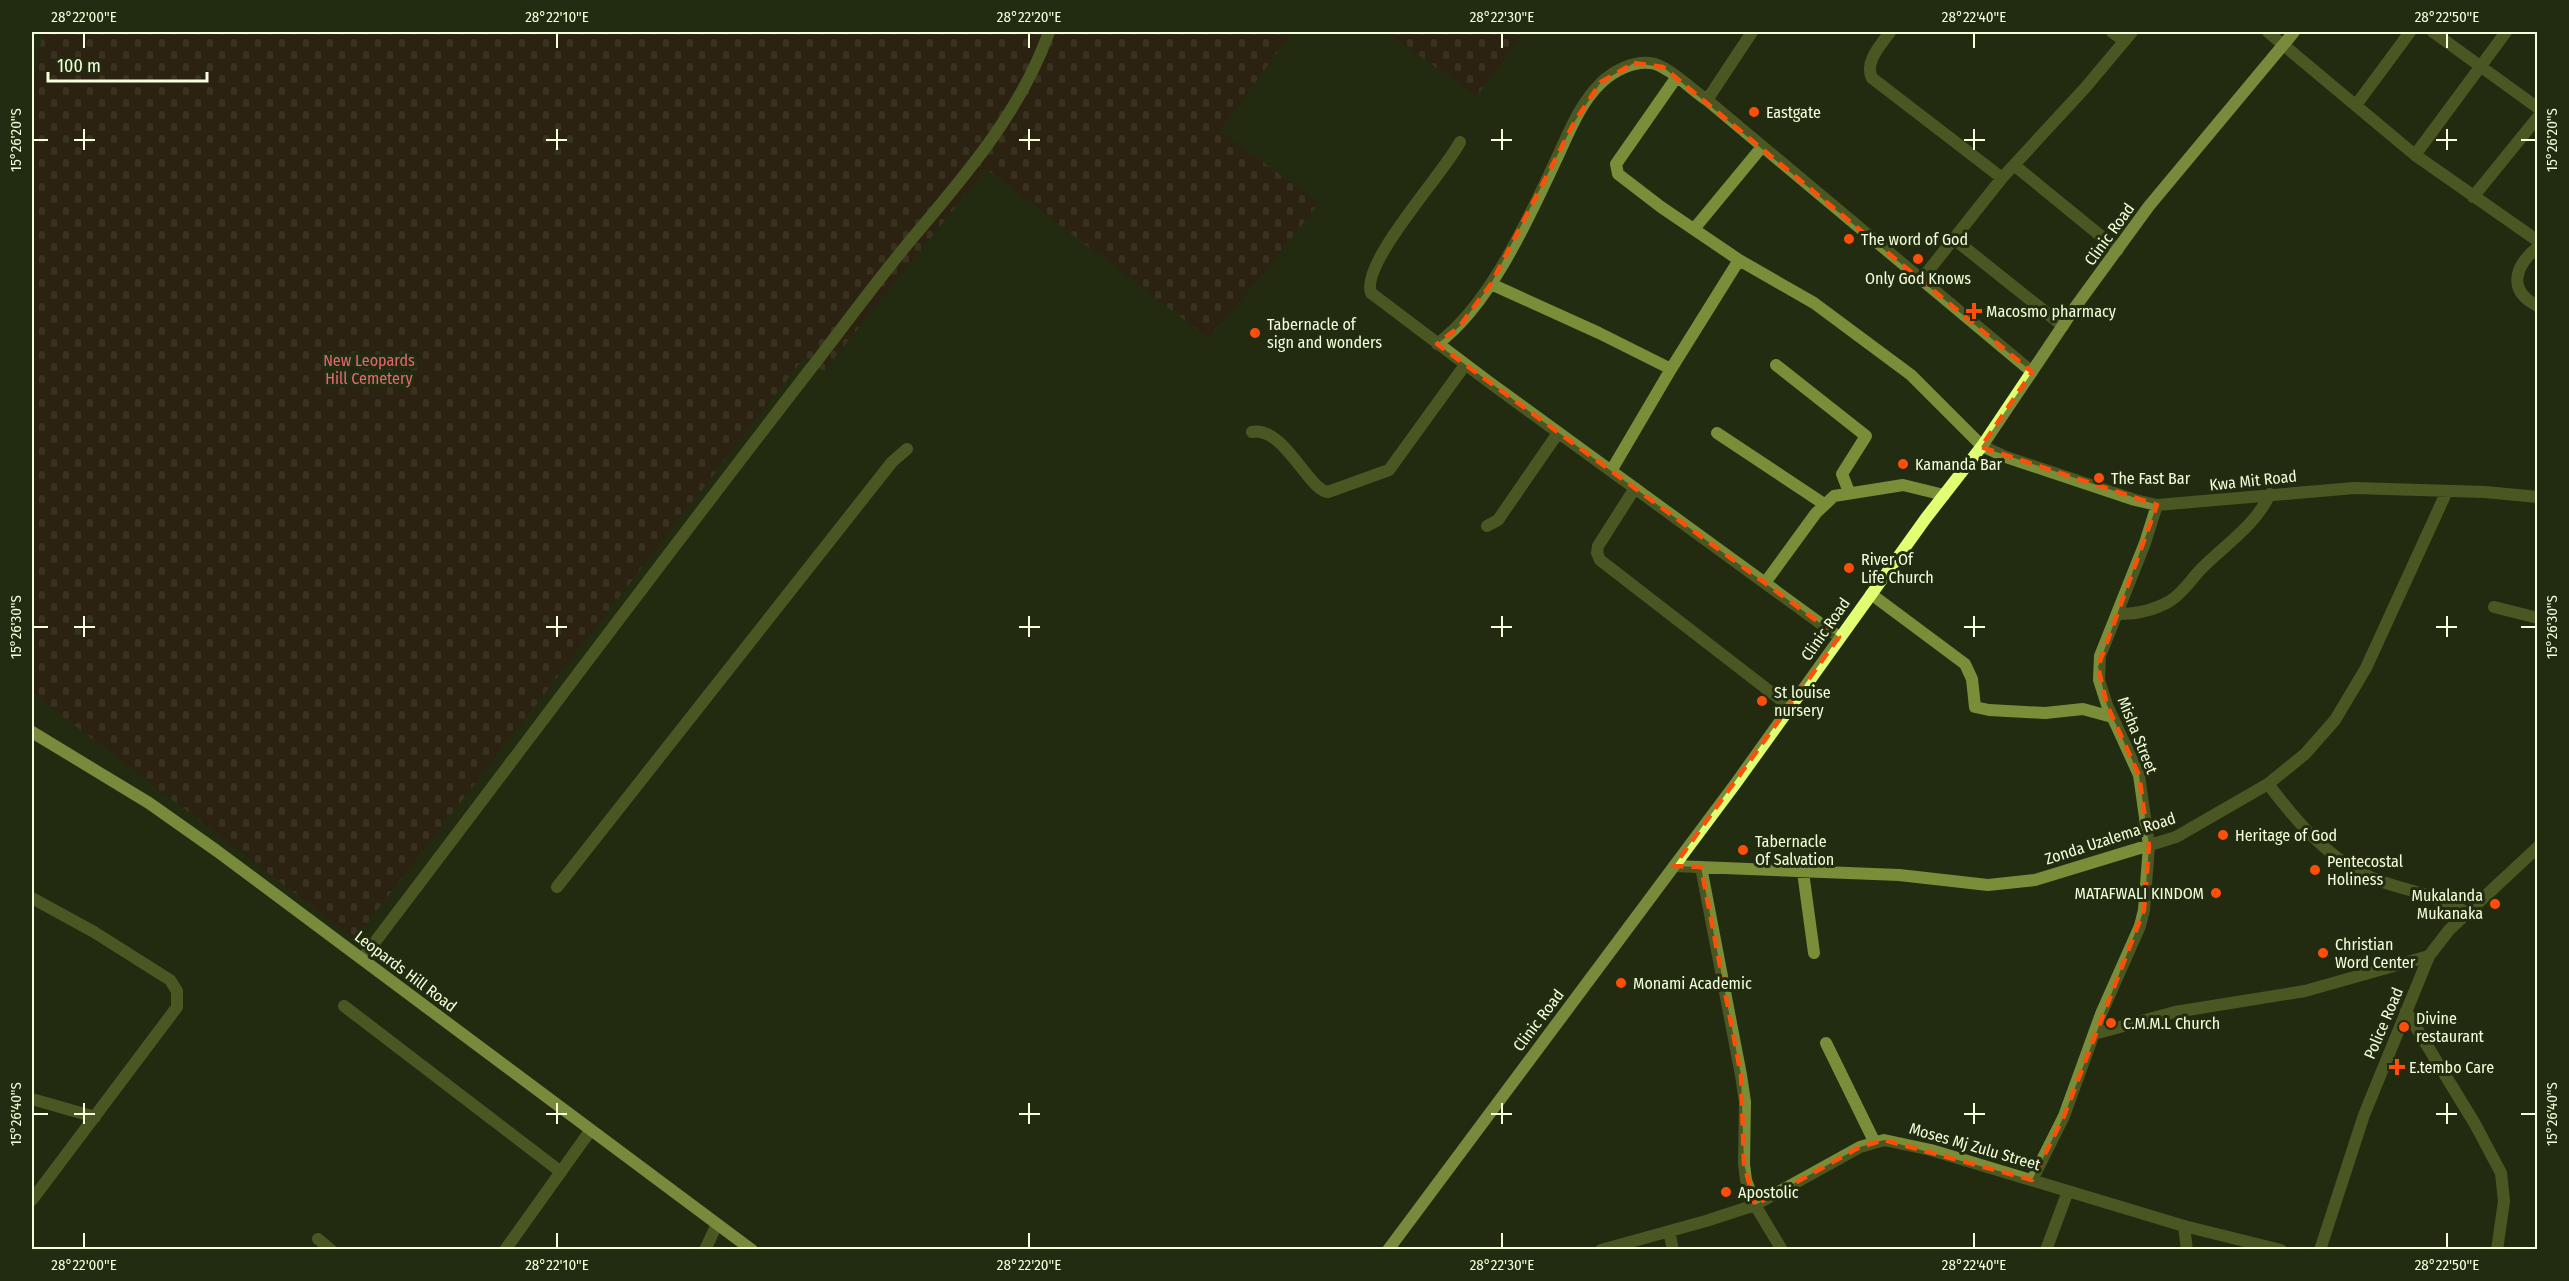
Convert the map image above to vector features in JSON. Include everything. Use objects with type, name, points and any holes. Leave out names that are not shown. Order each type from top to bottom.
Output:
[{"type":"street","points":[[362,959],[782,406],[903,250],[978,161],[1014,107],[1038,64],[1049,32]]},
{"type":"street","points":[[1707,100],[1752,32]]},
{"type":"street","points":[[1890,32],[1870,64],[1869,72],[1872,78],[2002,178]]},
{"type":"street","points":[[1921,280],[2002,178],[2085,88],[2128,36],[2112,32]]},
{"type":"street","points":[[2268,32],[2415,155],[2538,241]]},
{"type":"street","name":"Clinic Road","points":[[1388,1250],[1674,866],[1839,637],[1982,446],[2062,326],[2118,250],[2179,169],[2294,32]]},
{"type":"street","points":[[2356,105],[2410,32]]},
{"type":"street","points":[[2433,32],[2538,108]]},
{"type":"street","points":[[2415,155],[2506,32]]},
{"type":"street","points":[[1437,344],[1463,322],[1491,284],[1534,207],[1575,121],[1601,82],[1634,63],[1652,63],[1663,67],[1707,100],[1761,148],[2032,372]]},
{"type":"street","points":[[1676,78],[1616,164],[1616,170],[1638,190],[1694,230],[1739,260],[1814,303],[1911,375],[1982,446]]},
{"type":"street","points":[[2473,197],[2538,117]]},
{"type":"street","points":[[1460,142],[1452,158],[1418,200],[1382,255],[1369,283],[1371,293],[1558,433],[1839,637]]},
{"type":"street","points":[[1694,230],[1761,148]]},
{"type":"street","points":[[2014,165],[2118,250]]},
{"type":"street","points":[[1954,239],[2062,326]]},
{"type":"street","points":[[2538,247],[2523,261],[2517,286],[2522,297],[2538,306]]},
{"type":"street","points":[[1611,471],[1739,260]]},
{"type":"street","points":[[1491,284],[1599,333],[1671,369]]},
{"type":"street","points":[[1252,432],[1259,431],[1267,434],[1300,464],[1322,490],[1328,492],[1389,470],[1466,365]]},
{"type":"street","points":[[1776,365],[1866,436],[1842,474],[1849,492]]},
{"type":"street","points":[[1487,526],[1498,520],[1558,433]]},
{"type":"street","points":[[1717,433],[1824,504]]},
{"type":"street","name":"Kwa Mit Road","points":[[1982,446],[2089,485],[2157,505],[2344,489],[2485,492],[2538,497]]},
{"type":"street","points":[[557,888],[892,462],[907,448]]},
{"type":"street","points":[[1765,583],[1824,504],[1834,496],[1903,485],[1944,495]]},
{"type":"street","points":[[1635,488],[1598,546],[1597,553],[1600,560],[1790,707]]},
{"type":"street","name":"Zonda Uzalema Road","points":[[1674,866],[1899,875],[1988,885],[2016,883],[2176,837],[2268,783],[2305,754],[2335,720],[2366,668],[2447,491]]},
{"type":"street","points":[[2118,614],[2140,614],[2171,600],[2203,567],[2248,527],[2262,511],[2270,494]]},
{"type":"street","name":"Misha Street","points":[[2032,1180],[2064,1116],[2122,962],[2140,926],[2144,910],[2149,846],[2139,775],[2112,717],[2099,680],[2098,667],[2100,656],[2145,543],[2157,505]]},
{"type":"street","points":[[1871,594],[1965,664],[1972,679],[1975,707],[2033,713],[2083,709],[2112,717]]},
{"type":"street","points":[[2494,607],[2538,618]]},
{"type":"street","name":"Leopards Hill Road","points":[[32,732],[149,804],[362,959],[752,1250]]},
{"type":"street","points":[[2268,783],[2306,831],[2338,858],[2381,882],[2431,896],[2467,912]]},
{"type":"street","name":"Police Road","points":[[2320,1250],[2364,1115],[2429,956],[2449,930],[2467,912],[2538,847]]},
{"type":"street","points":[[1701,867],[1745,1102],[1746,1180],[1755,1205],[1782,1250]]},
{"type":"street","points":[[1803,872],[1814,953]]},
{"type":"street","points":[[32,898],[94,932],[170,980],[177,991],[177,1007],[32,1200]]},
{"type":"street","points":[[2094,1034],[2175,1012],[2305,991],[2429,956]]},
{"type":"street","points":[[344,1006],[561,1172]]},
{"type":"street","points":[[2406,1011],[2475,1124],[2500,1173],[2504,1201],[2497,1250]]},
{"type":"street","points":[[1601,1250],[1755,1205],[1874,1141],[1826,1043]]},
{"type":"street","points":[[32,1099],[95,1117]]},
{"type":"street","points":[[505,1250],[590,1131]]},
{"type":"street","name":"Moses Mj Zulu Street","points":[[1874,1141],[1898,1141],[2184,1227],[2281,1250]]},
{"type":"street","points":[[2046,1250],[2068,1191]]},
{"type":"street","points":[[705,1250],[717,1224]]},
{"type":"street","points":[[2184,1227],[2187,1250]]},
{"type":"street","points":[[1669,1231],[1673,1250]]},
{"type":"street","points":[[318,1239],[331,1250]]},
{"type":"highlighted area","points":[[1634,63],[1663,67],[2032,372],[1981,447],[2157,505],[2098,667],[2107,705],[2139,775],[2149,846],[2144,910],[2064,1116],[2032,1180],[1884,1140],[1860,1147],[1755,1205],[1744,1164],[1741,1075],[1701,867],[1674,866],[1839,637],[1437,344],[1459,327],[1491,284],[1575,121],[1601,82]]},
{"type":"green space","name":"New Leopards Hill Cemetery","points":[[43,32],[1292,32],[1220,131],[1319,203],[1267,270],[1208,338],[986,169],[824,371],[803,359],[355,939],[32,693],[32,85]]},
{"type":"green space","points":[[1385,32],[1525,32],[1477,96]]},
{"type":"place","name":"Eastgate","points":[[1754,112]]},
{"type":"place","name":"The word of God","points":[[1849,239]]},
{"type":"place","name":"Only God Knows","points":[[1918,259]]},
{"type":"place","name":"Macosmo pharmacy","points":[[1974,311]]},
{"type":"place","name":"Tabernacle of sign and wonders","points":[[1255,333]]},
{"type":"place","name":"Kamanda Bar","points":[[1903,464]]},
{"type":"place","name":"The Fast Bar","points":[[2099,478]]},
{"type":"place","name":"River Of Life Church","points":[[1849,568]]},
{"type":"place","name":"St louise nursery","points":[[1762,701]]},
{"type":"place","name":"Heritage of God","points":[[2223,835]]},
{"type":"place","name":"Tabernacle Of Salvation","points":[[1743,850]]},
{"type":"place","name":"Pentecostal Holiness","points":[[2315,870]]},
{"type":"place","name":"MATAFWALI KINDOM","points":[[2216,893]]},
{"type":"place","name":"Mukalanda Mukanaka","points":[[2495,904]]},
{"type":"place","name":"Christian Word Center","points":[[2323,953]]},
{"type":"place","name":"Monami Academic","points":[[1621,983]]},
{"type":"place","name":"C.M.M.L Church","points":[[2111,1023]]},
{"type":"place","name":"Divine restaurant","points":[[2404,1027]]},
{"type":"place","name":"E.tembo Care","points":[[2397,1067]]},
{"type":"place","name":"Apostolic","points":[[1726,1192]]}]
